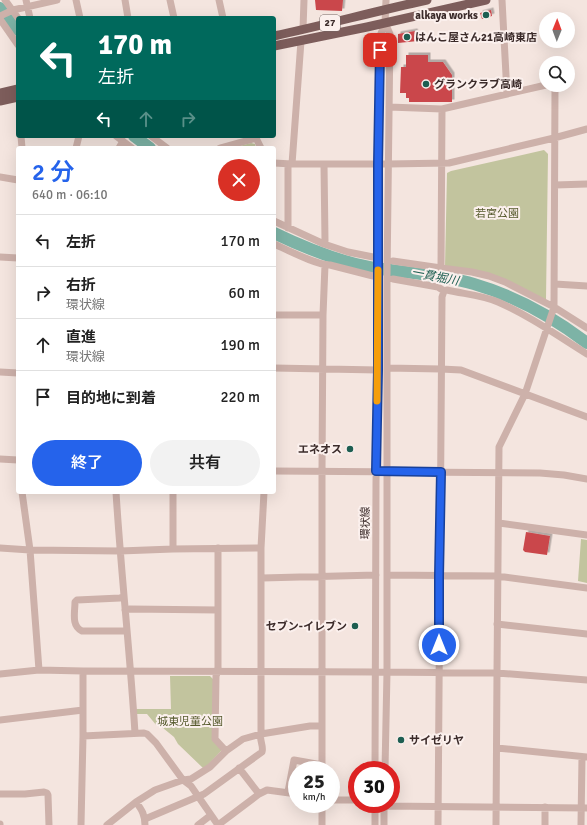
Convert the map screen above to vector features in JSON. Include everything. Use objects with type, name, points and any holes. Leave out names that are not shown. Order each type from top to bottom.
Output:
[{"type":"main road","name":"27","points":[[276,36],[386,4],[427,0]]},
{"type":"main road","name":"27","points":[[276,46],[486,0]]},
{"type":"main road","points":[[0,93],[16,89]]},
{"type":"main road","points":[[0,101],[16,97]]},
{"type":"street","points":[[5,0],[17,16]]},
{"type":"street","points":[[0,16],[27,3],[57,0]]},
{"type":"street","points":[[76,0],[80,16]]},
{"type":"street","points":[[125,0],[128,16]]},
{"type":"street","points":[[170,0],[174,16]]},
{"type":"street","points":[[219,0],[223,16]]},
{"type":"street","points":[[303,29],[304,0]]},
{"type":"street","points":[[502,0],[507,94]]},
{"type":"street","points":[[27,3],[30,16]]},
{"type":"street","points":[[276,222],[324,244],[375,259],[380,36],[385,23],[386,4]]},
{"type":"street","points":[[0,19],[16,41]]},
{"type":"street","points":[[385,23],[390,34],[388,164],[390,261],[472,272],[489,276],[505,282],[554,307],[587,328]]},
{"type":"street","points":[[288,228],[290,164],[301,41]]},
{"type":"street","points":[[389,107],[442,109],[539,87]]},
{"type":"street","points":[[496,825],[499,447],[525,394],[554,307],[555,92]]},
{"type":"street","points":[[441,268],[442,109]]},
{"type":"street","points":[[276,163],[442,164],[456,162],[587,130]]},
{"type":"street","points":[[119,138],[129,146]]},
{"type":"street","points":[[226,146],[252,138]]},
{"type":"street","points":[[119,146],[123,141]]},
{"type":"street","points":[[324,164],[324,244]]},
{"type":"street","points":[[0,177],[16,180]]},
{"type":"street","points":[[555,185],[587,184]]},
{"type":"street","points":[[276,245],[325,265],[375,276]]},
{"type":"street","points":[[0,258],[16,258]]},
{"type":"street","name":"環状線","points":[[375,259],[378,370],[376,471],[375,761]]},
{"type":"street","name":"環状線","points":[[385,761],[387,672],[387,368],[390,261]]},
{"type":"street","points":[[322,761],[322,471],[323,315],[325,265]]},
{"type":"street","points":[[390,278],[438,287],[444,290],[477,295],[498,302],[522,314],[587,354]]},
{"type":"street","points":[[554,284],[587,286]]},
{"type":"street","points":[[438,825],[441,369],[442,297],[444,290]]},
{"type":"street","points":[[276,314],[323,315]]},
{"type":"street","points":[[276,368],[378,370]]},
{"type":"street","points":[[387,368],[461,370],[587,416]]},
{"type":"street","points":[[0,372],[16,372]]},
{"type":"street","points":[[0,459],[16,460]]},
{"type":"street","points":[[276,471],[540,473],[587,479]]},
{"type":"street","points":[[22,494],[30,550],[39,670]]},
{"type":"street","points":[[116,494],[135,734]]},
{"type":"street","points":[[173,549],[174,494]]},
{"type":"street","points":[[136,802],[143,812],[145,822],[204,794],[263,750],[260,737],[261,548],[264,494]]},
{"type":"street","points":[[499,523],[587,535]]},
{"type":"street","points":[[0,548],[30,550],[120,551],[261,548]]},
{"type":"street","points":[[218,548],[218,671],[216,676],[215,739],[226,751]]},
{"type":"street","points":[[262,578],[376,575]]},
{"type":"street","points":[[387,575],[497,576],[587,588]]},
{"type":"street","points":[[124,597],[77,600],[75,602],[74,623],[79,630],[82,631],[127,631]]},
{"type":"street","points":[[125,610],[218,610]]},
{"type":"street","points":[[497,624],[587,634]]},
{"type":"street","points":[[0,674],[39,670],[440,672],[497,673],[587,680]]},
{"type":"street","points":[[81,825],[83,671]]},
{"type":"street","points":[[0,720],[83,710]]},
{"type":"street","points":[[107,825],[136,802],[155,790],[190,779],[210,767],[226,751],[243,739],[261,734],[310,726],[322,726]]},
{"type":"street","points":[[83,736],[147,734],[156,743],[183,780],[191,786],[218,825],[259,794],[267,790],[288,792]]},
{"type":"street","points":[[497,748],[584,757],[584,808],[581,825]]},
{"type":"street","points":[[239,768],[259,794]]},
{"type":"street","points":[[0,794],[47,793],[49,825]]},
{"type":"street","points":[[400,806],[584,808]]},
{"type":"street","points":[[545,808],[545,825]]},
{"type":"street","points":[[322,813],[322,825]]},
{"type":"street","points":[[375,813],[375,825]]},
{"type":"street","points":[[384,813],[384,825]]},
{"type":"street","points":[[198,825],[211,815]]},
{"type":"green space","points":[[251,143],[255,144],[256,146],[240,146]]},
{"type":"green space","name":"若宮公園","points":[[544,150],[548,154],[546,300],[507,280],[445,267],[447,173]]},
{"type":"green space","points":[[581,539],[587,540],[587,583],[578,581]]},
{"type":"green space","name":"城東児童公園","points":[[170,676],[210,676],[213,679],[213,739],[221,748],[221,751],[206,767],[203,768],[178,744],[174,737],[163,728],[157,726],[147,714],[135,714],[135,709],[171,709]]},
{"type":"building","points":[[315,0],[343,0],[342,11],[316,10]]},
{"type":"building","name":"alkaya works","points":[[491,10],[492,16],[482,19],[480,13]]},
{"type":"building","name":"はんこ屋さん21高崎東店","points":[[415,31],[418,41],[398,43],[398,34]]},
{"type":"building","name":"グランクラブ高崎","points":[[406,55],[428,55],[428,62],[443,62],[452,75],[452,102],[409,102],[409,98],[406,98],[406,93],[400,93],[401,67],[406,67]]},
{"type":"building","points":[[526,532],[550,536],[547,555],[525,552],[523,550]]},
{"type":"waterway","name":"一貫堀川","points":[[0,8],[16,28]]},
{"type":"waterway","name":"一貫堀川","points":[[137,138],[147,146]]},
{"type":"waterway","name":"一貫堀川","points":[[276,234],[321,253],[345,261],[369,267],[448,278],[489,289],[533,308],[561,324],[587,343]]},
{"type":"slow traffic","points":[[377,401],[378,270]]},
{"type":"place","name":"alkaya works","points":[[486,15]]},
{"type":"place","name":"はんこ屋さん21高崎東店","points":[[407,37]]},
{"type":"place","name":"グランクラブ高崎","points":[[426,84]]},
{"type":"place","name":"エネオス","points":[[350,449]]},
{"type":"place","name":"セブン-イレブン","points":[[355,626]]},
{"type":"place","name":"サイゼリヤ","points":[[401,740]]},
{"type":"route","points":[[380,50],[376,471],[441,472],[439,645]]}]
